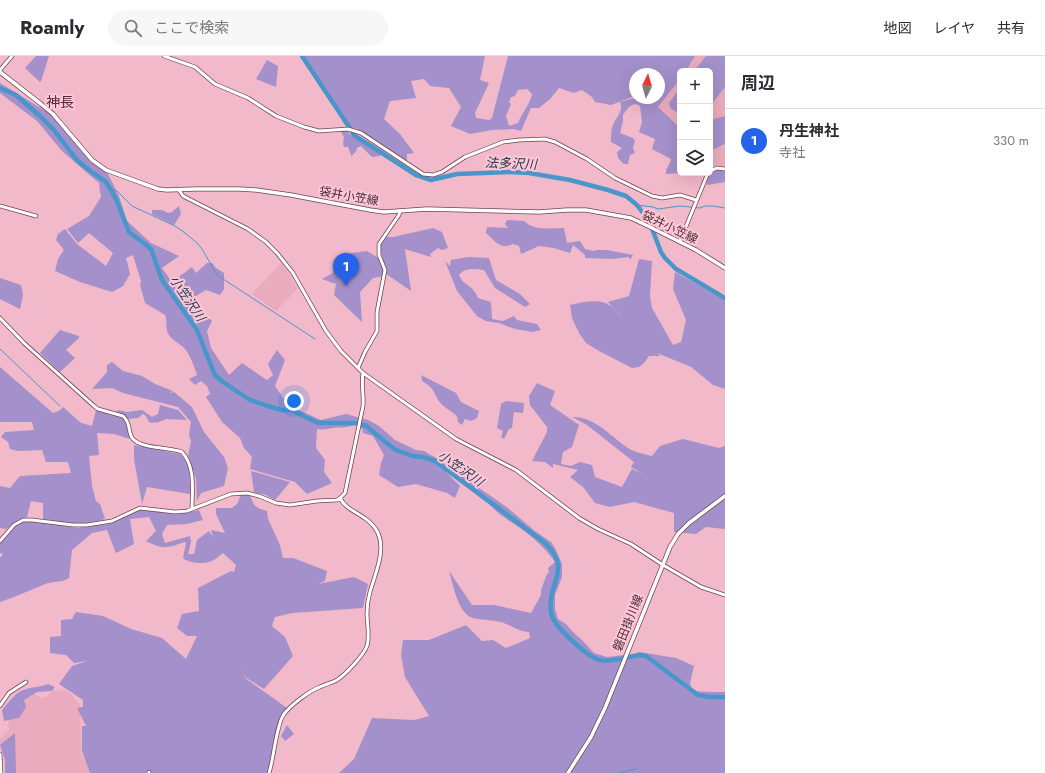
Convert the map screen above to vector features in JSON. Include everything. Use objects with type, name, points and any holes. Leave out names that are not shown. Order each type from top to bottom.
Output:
[{"type":"main road","name":"袋井小笠線","points":[[0,71],[53,114],[92,160],[106,170],[158,189],[256,190],[384,212],[427,209],[539,212],[586,210],[623,216],[650,226],[680,241],[725,268]]},
{"type":"main road","name":"磐田掛川線","points":[[568,773],[591,737],[670,547],[678,534],[689,523],[725,496]]},
{"type":"street","points":[[0,71],[12,56]]},
{"type":"street","points":[[164,56],[196,67],[214,84],[248,98],[276,116],[304,127],[319,131],[355,130],[419,172],[433,175],[442,172],[465,157],[494,145],[518,140],[545,139],[555,142],[584,157],[615,178],[652,196],[662,198],[680,195],[696,200]]},
{"type":"street","points":[[713,170],[717,168],[725,169]]},
{"type":"street","points":[[680,241],[707,176]]},
{"type":"street","points":[[179,190],[183,196],[248,229],[266,242],[277,253],[293,274],[326,331],[341,351],[364,374],[456,439],[516,470],[579,518],[598,529],[631,544],[701,587],[725,594]]},
{"type":"street","points":[[0,206],[36,216]]},
{"type":"street","points":[[358,368],[377,330],[377,312],[385,270],[379,255],[379,244],[399,215],[400,211]]},
{"type":"street","points":[[0,318],[24,343],[94,406],[123,416],[130,426],[132,438],[146,445],[182,452],[187,460],[192,474],[192,509]]},
{"type":"street","points":[[0,541],[14,525],[23,520],[87,525],[112,521],[140,508],[175,512],[187,511],[231,494],[247,493],[290,505],[337,500],[345,493],[361,416],[363,402],[362,383],[364,374]]},
{"type":"street","points":[[270,773],[278,731],[283,716],[289,708],[316,689],[336,681],[361,657],[367,646],[367,606],[380,557],[380,541],[378,533],[369,520],[344,504],[340,498]]},
{"type":"street","points":[[0,706],[9,693],[26,682]]},
{"type":"street","points":[[0,754],[2,767],[1,773]]},
{"type":"shaded area","points":[[36,56],[49,56],[40,82],[25,68]]},
{"type":"shaded area","points":[[300,56],[485,56],[480,80],[489,83],[475,113],[476,118],[489,120],[492,118],[508,56],[695,56],[688,68],[677,68],[677,83],[665,98],[665,68],[629,68],[629,98],[611,105],[595,102],[592,97],[582,90],[574,93],[559,88],[550,99],[539,108],[531,108],[521,131],[513,129],[492,130],[470,134],[451,126],[461,107],[449,88],[430,86],[424,79],[411,81],[416,98],[390,101],[384,119],[400,134],[414,153],[407,154],[407,162],[357,129],[348,126],[317,83]],"holes":[[[527,89],[532,94],[530,101],[518,123],[509,126],[506,116],[511,104],[509,102],[511,97],[515,96],[518,90]]]},
{"type":"shaded area","points":[[686,56],[725,56],[725,116],[713,119],[713,68],[688,68],[693,62]]},
{"type":"shaded area","points":[[706,56],[725,56],[725,87],[713,102],[713,68],[696,68]]},
{"type":"shaded area","points":[[267,60],[278,66],[276,87],[256,79]]},
{"type":"shaded area","points":[[0,83],[52,115],[84,154],[107,172],[119,196],[127,221],[151,243],[179,256],[162,268],[172,282],[192,267],[196,273],[207,263],[212,263],[216,268],[224,273],[224,289],[220,295],[206,290],[189,300],[198,319],[207,316],[212,321],[207,331],[211,348],[229,375],[242,363],[267,380],[273,375],[268,364],[277,350],[285,360],[275,386],[288,405],[321,420],[346,414],[368,420],[379,426],[395,440],[416,450],[424,451],[436,458],[508,508],[535,531],[551,542],[562,564],[562,577],[555,595],[555,609],[558,619],[567,625],[594,653],[607,657],[634,654],[624,660],[639,652],[676,658],[694,666],[690,683],[692,691],[725,692],[725,773],[339,773],[354,759],[372,718],[415,720],[429,716],[405,677],[401,655],[403,640],[429,640],[466,625],[482,641],[493,640],[506,648],[530,638],[529,632],[522,631],[501,622],[473,618],[463,611],[454,591],[449,571],[472,605],[494,605],[531,613],[541,595],[541,590],[547,574],[549,573],[548,568],[555,562],[530,535],[493,509],[490,505],[446,472],[460,486],[455,498],[447,493],[416,484],[398,487],[379,475],[384,455],[373,436],[363,433],[362,428],[355,425],[317,429],[316,448],[325,460],[324,472],[332,483],[307,494],[295,482],[250,469],[252,457],[244,448],[240,438],[222,422],[206,397],[210,394],[207,386],[201,381],[195,385],[189,379],[197,375],[185,349],[168,334],[165,315],[145,303],[140,285],[141,281],[133,255],[126,258],[130,274],[123,286],[112,292],[80,282],[55,271],[58,259],[64,250],[56,240],[58,234],[65,229],[77,244],[106,266],[113,253],[89,233],[78,243],[67,229],[89,216],[101,197],[100,184],[62,151],[37,121],[0,93]]},
{"type":"shaded area","points":[[677,83],[677,125],[658,112],[658,107],[660,104],[665,104],[665,98]]},
{"type":"shaded area","points":[[677,92],[677,112],[670,108],[669,103]]},
{"type":"shaded area","points":[[629,100],[629,104],[635,104],[630,106],[623,115],[620,133],[633,138],[635,141],[633,148],[635,153],[630,155],[628,164],[624,164],[618,158],[617,152],[622,148],[611,142],[612,127],[621,108],[620,102]]},
{"type":"shaded area","points":[[635,104],[660,104],[658,107],[677,125],[677,173],[666,174],[671,159],[652,149],[655,139],[639,132],[642,122],[640,106]]},
{"type":"shaded area","points":[[725,116],[725,144],[713,150],[713,140],[713,119]]},
{"type":"shaded area","points":[[340,130],[348,130],[347,131],[350,134],[371,146],[381,154],[380,156],[372,157],[361,146],[357,148],[352,157],[348,147],[344,147],[344,137]]},
{"type":"shaded area","points":[[725,145],[725,166],[718,165],[713,167],[713,150]]},
{"type":"shaded area","points":[[717,170],[725,171],[725,182],[707,185],[709,176],[713,176],[713,173]]},
{"type":"shaded area","points":[[179,206],[181,214],[174,225],[152,214],[152,210],[162,210],[168,213],[172,212]]},
{"type":"shaded area","points":[[507,220],[524,221],[537,228],[564,228],[567,243],[580,241],[585,249],[593,251],[607,250],[633,255],[630,260],[629,257],[612,259],[585,258],[585,255],[573,245],[570,253],[554,248],[539,246],[521,254],[519,246],[513,244],[505,246],[498,244],[486,233],[487,227],[508,228],[505,224]]},
{"type":"shaded area","points":[[433,228],[442,232],[448,248],[442,250],[438,248],[430,254],[431,257],[405,249],[411,291],[386,274],[384,276],[373,278],[360,292],[362,322],[334,295],[336,284],[322,279],[333,273],[335,263],[352,253],[367,251],[381,260],[384,265],[382,255],[379,250],[383,237],[393,237]]},
{"type":"shaded area","points":[[468,257],[489,258],[496,280],[520,294],[530,304],[525,307],[495,288],[484,270],[471,269],[461,272],[459,275],[461,279],[474,290],[478,298],[491,302],[492,319],[503,321],[514,316],[517,320],[537,324],[541,330],[533,332],[515,329],[499,323],[486,321],[477,316],[457,291],[445,261],[450,266],[451,260]]},
{"type":"shaded area","points":[[639,259],[652,261],[650,296],[652,308],[673,345],[681,342],[686,320],[673,289],[675,272],[725,300],[725,389],[713,385],[691,367],[657,353],[660,356],[649,356],[639,367],[632,368],[586,343],[579,333],[572,318],[570,305],[585,302],[602,302],[611,306],[622,317],[608,302],[629,296]]},
{"type":"shaded area","points":[[281,263],[298,288],[276,311],[252,294]]},
{"type":"shaded area","points":[[0,278],[21,285],[23,294],[20,309],[0,299]]},
{"type":"shaded area","points":[[60,330],[79,336],[79,338],[66,350],[75,358],[60,372],[40,353]]},
{"type":"shaded area","points":[[112,362],[123,371],[142,376],[155,384],[173,391],[170,393],[174,392],[192,407],[204,432],[224,457],[228,468],[224,486],[201,493],[197,501],[196,479],[188,456],[191,441],[189,435],[191,422],[178,407],[123,393],[112,388],[92,389],[107,372],[107,365]]},
{"type":"shaded area","points":[[0,367],[53,413],[59,411],[63,407],[81,423],[92,426],[96,410],[123,418],[126,421],[130,439],[114,434],[97,433],[99,455],[89,456],[92,486],[96,501],[100,504],[105,519],[89,523],[66,523],[43,519],[43,503],[31,501],[27,517],[18,520],[6,529],[0,528],[0,486],[10,488],[20,476],[71,473],[68,462],[46,462],[42,450],[18,451],[10,449],[8,442],[1,437],[5,432],[34,430],[32,422],[0,422]]},
{"type":"shaded area","points":[[421,375],[456,393],[461,402],[479,411],[477,418],[471,421],[465,419],[462,425],[458,422],[457,416],[438,401],[431,388],[422,381]]},
{"type":"shaded area","points":[[537,383],[555,391],[550,405],[579,425],[572,447],[563,452],[561,464],[571,466],[580,462],[592,465],[595,477],[622,487],[632,469],[643,474],[631,467],[634,462],[587,425],[572,417],[588,420],[602,428],[630,449],[652,456],[660,446],[683,439],[719,448],[725,446],[725,529],[706,527],[696,534],[674,532],[674,513],[634,502],[610,507],[595,503],[583,487],[570,477],[578,470],[553,464],[553,468],[545,462],[532,461],[547,432],[547,427],[530,405],[529,396]]},
{"type":"shaded area","points":[[506,401],[524,403],[523,413],[514,412],[512,428],[509,429],[504,439],[501,437],[503,431],[497,428],[501,404]]},
{"type":"shaded area","points":[[160,405],[178,410],[187,420],[167,419],[152,423],[149,422],[143,414],[138,418],[128,419],[116,412],[118,410],[127,412],[142,410],[152,417],[158,414]]},
{"type":"shaded area","points":[[134,445],[180,454],[184,458],[188,468],[190,478],[190,494],[147,487],[142,504],[134,459]]},
{"type":"shaded area","points":[[251,471],[290,482],[275,500],[266,495],[254,492]]},
{"type":"shaded area","points":[[241,495],[250,495],[256,506],[267,511],[268,519],[280,545],[283,558],[293,558],[327,571],[325,581],[318,584],[354,577],[368,584],[363,608],[292,613],[275,617],[272,626],[285,637],[293,656],[264,689],[245,677],[242,666],[245,678],[287,708],[279,719],[274,753],[267,773],[90,773],[82,751],[82,726],[86,726],[77,708],[83,707],[83,700],[59,684],[72,666],[87,661],[74,663],[66,655],[50,653],[50,637],[61,636],[61,620],[72,619],[76,612],[103,616],[131,629],[162,638],[186,659],[197,636],[187,636],[177,628],[182,614],[199,611],[198,588],[231,571],[234,572],[236,565],[223,553],[215,560],[206,563],[185,560],[183,558],[185,542],[165,547],[152,544],[146,541],[156,531],[149,517],[130,519],[134,544],[116,553],[107,530],[92,533],[72,550],[69,578],[63,581],[45,584],[0,602],[0,558],[3,554],[0,553],[0,543],[15,526],[22,522],[31,521],[78,528],[108,524],[140,510],[180,514],[199,510],[203,520],[187,524],[167,525],[162,534],[165,543],[190,536],[191,542],[188,554],[194,554],[197,540],[209,531],[213,537],[211,530],[225,533],[216,514],[216,508],[232,508],[237,504]]},
{"type":"shaded area","points":[[48,684],[55,687],[52,691],[37,692],[24,700],[26,707],[19,718],[4,721],[2,710],[15,695],[22,690]]},
{"type":"shaded area","points":[[53,691],[68,691],[80,704],[81,754],[89,767],[103,773],[5,773],[5,757],[0,739],[9,730],[8,718],[23,694],[32,693],[41,698],[45,698]]},
{"type":"shaded area","points":[[287,725],[294,734],[285,741],[281,736]]},
{"type":"shaded area","points":[[15,733],[16,773],[5,773],[5,760],[0,745]]},
{"type":"waterway","name":"法多沢川","points":[[302,56],[355,136],[416,175],[431,180],[457,174],[510,172],[529,173],[570,180],[626,196],[637,205],[649,221],[661,252],[665,258],[676,269],[725,298]]},
{"type":"waterway","name":"小笠沢川","points":[[0,88],[16,95],[42,118],[54,130],[76,159],[106,182],[116,199],[129,232],[151,249],[162,280],[197,330],[215,375],[223,382],[250,400],[281,410],[291,410],[318,423],[357,423],[366,426],[396,450],[435,461],[545,543],[553,552],[557,561],[558,569],[552,592],[551,612],[557,625],[579,647],[594,658],[604,661],[640,655],[646,656],[698,695],[725,697]]},
{"type":"waterway","points":[[111,189],[117,191],[132,206],[175,226],[185,233],[202,249],[217,275],[315,339]]},
{"type":"waterway","points":[[637,205],[658,209],[680,206],[700,208],[705,206],[713,206],[725,208]]},
{"type":"waterway","points":[[0,349],[60,406]]},
{"type":"waterway","points":[[618,773],[636,769]]},
{"type":"place","name":"丹生神社","points":[[346,286]]},
{"type":"district","name":"神長","points":[[60,102]]}]
